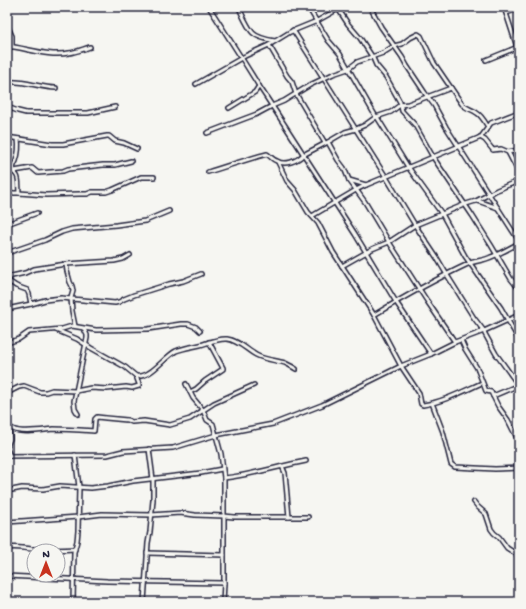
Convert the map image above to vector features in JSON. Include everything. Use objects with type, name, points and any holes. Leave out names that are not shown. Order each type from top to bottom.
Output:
[{"type":"street","points":[[209,7],[335,203],[396,302],[431,354]]},
{"type":"street","points":[[239,7],[241,14],[255,35],[267,40],[275,41]]},
{"type":"street","points":[[308,7],[328,40],[340,54],[408,167],[442,214],[465,256],[501,308],[519,340]]},
{"type":"street","points":[[370,7],[380,27],[434,105],[446,127],[519,242],[497,255],[470,263],[419,289],[374,315]]},
{"type":"street","points":[[504,7],[519,53]]},
{"type":"street","points":[[196,84],[241,58],[269,45],[293,30],[317,21],[339,8],[348,24],[360,38],[376,65],[386,77],[394,91],[402,111],[415,125],[433,157],[466,204],[519,289]]},
{"type":"street","points":[[506,13],[519,9]]},
{"type":"street","points":[[7,25],[12,36],[12,47]]},
{"type":"street","points":[[293,30],[474,318],[484,331],[496,354],[519,386],[493,396]]},
{"type":"street","points":[[207,133],[258,114],[284,101],[304,88],[358,62],[373,58],[394,46],[402,44],[418,34],[420,35],[434,63],[465,108],[478,114],[488,127]]},
{"type":"street","points":[[269,45],[292,82],[296,94],[326,143],[344,168],[349,180],[365,202],[388,242],[455,342]]},
{"type":"street","points":[[7,46],[45,53],[68,53],[90,47]]},
{"type":"street","points":[[486,60],[518,47]]},
{"type":"street","points":[[7,82],[20,82],[56,88]]},
{"type":"street","points":[[229,108],[254,92],[259,86]]},
{"type":"street","points":[[278,162],[293,162],[345,132],[366,125],[377,117],[391,112],[400,105],[408,104],[452,88]]},
{"type":"street","points":[[7,107],[26,113],[88,113],[115,107]]},
{"type":"street","points":[[312,216],[366,185],[480,137],[491,123],[519,112]]},
{"type":"street","points":[[7,137],[52,144],[63,144],[109,136],[115,141],[137,149]]},
{"type":"street","points":[[480,137],[493,150],[501,148],[508,152],[519,173]]},
{"type":"street","points":[[13,171],[13,166],[17,159],[19,146],[18,139]]},
{"type":"street","points":[[508,152],[519,150]]},
{"type":"street","points":[[208,172],[267,154],[278,162],[287,181],[295,190],[308,212],[318,223],[333,252],[374,315],[401,366],[419,394],[423,405],[463,392],[482,383]]},
{"type":"street","points":[[13,171],[32,168],[38,172],[63,171],[68,169],[121,164],[131,161]]},
{"type":"street","points":[[7,168],[17,174],[19,193]]},
{"type":"street","points":[[7,194],[87,194],[92,192],[106,192],[141,176],[154,177]]},
{"type":"street","points":[[349,180],[366,185]]},
{"type":"street","points":[[342,266],[366,252],[388,242],[415,225],[476,201],[511,183],[519,182]]},
{"type":"street","points":[[476,201],[499,209]]},
{"type":"street","points":[[7,253],[72,229],[145,221],[169,211]]},
{"type":"street","points":[[7,224],[37,213]]},
{"type":"street","points":[[30,304],[27,290],[16,286],[7,280],[12,276],[34,269],[66,264],[114,261],[123,259],[130,255]]},
{"type":"street","points":[[66,264],[72,291],[72,311],[75,326]]},
{"type":"street","points":[[7,309],[45,300],[61,298],[115,303],[134,295],[183,281],[201,274]]},
{"type":"street","points":[[7,422],[9,426],[10,439],[7,449],[8,456],[106,455],[123,451],[173,448],[216,435],[273,424],[322,406],[401,366],[519,315]]},
{"type":"street","points":[[7,343],[19,339],[29,332],[56,330],[75,326],[96,330],[148,329],[188,324],[196,327],[200,331]]},
{"type":"street","points":[[78,414],[75,409],[74,401],[84,358],[87,335],[84,328]]},
{"type":"street","points":[[7,393],[24,386],[40,392],[46,392],[52,390],[76,391],[91,388],[132,388],[139,386],[136,376],[125,367],[77,339],[56,330]]},
{"type":"street","points":[[136,376],[139,377],[149,374],[168,356],[176,351],[209,342],[227,339],[236,342],[257,355],[286,364],[296,369]]},
{"type":"street","points":[[461,340],[477,368],[486,391],[491,392],[519,442]]},
{"type":"street","points":[[190,392],[223,370],[209,342]]},
{"type":"street","points":[[186,384],[193,398],[203,410],[207,420],[213,424],[221,454],[224,478],[223,602]]},
{"type":"street","points":[[9,426],[19,431],[62,429],[94,431],[95,419],[97,417],[170,425],[190,419],[214,403],[254,385]]},
{"type":"street","points":[[432,403],[443,432],[451,464],[455,468],[519,468]]},
{"type":"street","points":[[144,602],[147,553],[153,500],[153,479],[149,449]]},
{"type":"street","points":[[73,602],[74,552],[77,541],[79,487],[75,455]]},
{"type":"street","points":[[224,478],[240,476],[306,461]]},
{"type":"street","points":[[282,466],[289,517]]},
{"type":"street","points":[[7,491],[22,488],[43,489],[60,486],[97,487],[201,473],[222,468]]},
{"type":"street","points":[[474,502],[486,514],[491,529],[507,548],[519,556]]},
{"type":"street","points":[[7,522],[102,514],[151,515],[180,513],[234,517],[308,517]]},
{"type":"street","points":[[7,548],[60,550],[75,548]]},
{"type":"street","points":[[147,553],[224,555]]},
{"type":"street","points":[[7,576],[74,580],[224,583]]}]
